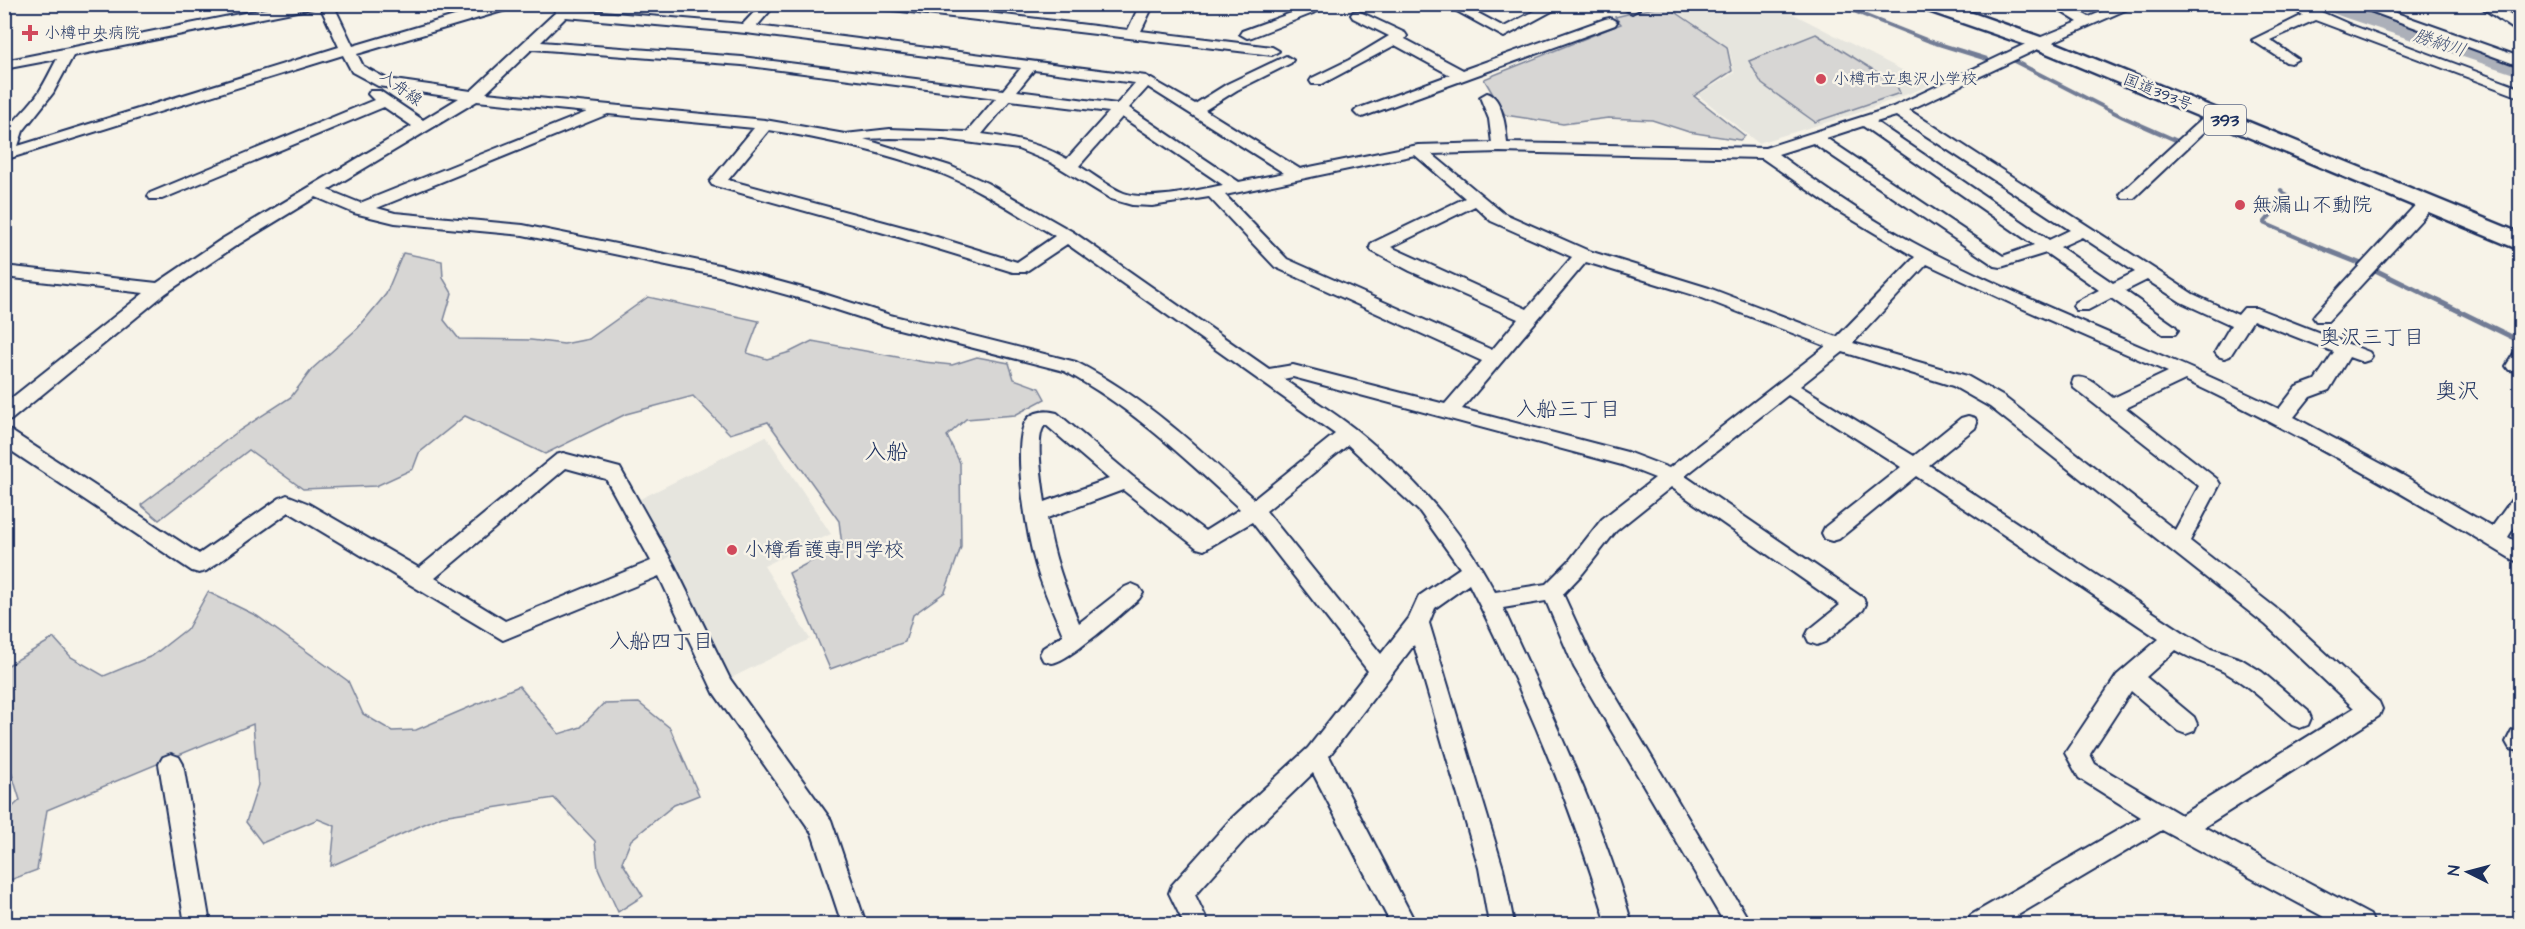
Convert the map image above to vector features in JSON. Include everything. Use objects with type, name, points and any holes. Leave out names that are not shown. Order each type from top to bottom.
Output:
[{"type":"highway","name":"国道393号","points":[[1926,4],[2039,43],[2520,242]]},
{"type":"street","points":[[217,23],[220,4]]},
{"type":"street","points":[[4,65],[312,4]]},
{"type":"street","points":[[326,4],[357,69],[383,83],[474,96],[765,125],[847,138],[944,169],[981,186],[1067,236],[1348,434],[1427,507],[1473,570],[1575,795],[1607,877],[1619,924]]},
{"type":"street","points":[[6,155],[348,51],[512,4]]},
{"type":"street","points":[[746,29],[770,4]]},
{"type":"street","points":[[876,4],[1272,51]]},
{"type":"street","points":[[1132,35],[1147,4]]},
{"type":"street","points":[[1247,34],[1330,4]]},
{"type":"street","points":[[1453,5],[1504,33],[1559,4]]},
{"type":"street","points":[[2055,4],[2088,22]]},
{"type":"street","points":[[847,138],[887,132],[1013,144],[1036,150],[1117,196],[1132,200],[1152,201],[1213,192],[1418,150],[1500,147],[1766,153],[1898,110],[2039,43],[2133,4]]},
{"type":"street","points":[[2290,4],[2520,93]]},
{"type":"street","points":[[2357,4],[2520,62]]},
{"type":"street","points":[[2483,4],[2520,27]]},
{"type":"street","points":[[4,415],[160,289],[228,243],[474,96],[530,45],[560,9],[746,29],[1146,80],[1297,174]]},
{"type":"street","points":[[1317,81],[1354,63],[1400,36],[1358,15]]},
{"type":"street","points":[[2291,58],[2259,40],[2314,15]]},
{"type":"street","points":[[1362,112],[1610,22]]},
{"type":"street","points":[[1394,39],[1463,76]]},
{"type":"street","points":[[530,45],[742,61],[1120,109],[1236,186]]},
{"type":"street","points":[[6,155],[16,130],[46,93],[68,54]]},
{"type":"street","points":[[1195,110],[1232,87],[1286,60]]},
{"type":"street","points":[[970,139],[1031,65]]},
{"type":"street","name":"入舟線","points":[[366,75],[365,87],[422,126]]},
{"type":"street","points":[[1069,167],[1146,80]]},
{"type":"street","points":[[1487,97],[1497,119],[1500,147]]},
{"type":"street","points":[[156,196],[385,101]]},
{"type":"street","points":[[360,209],[606,109]]},
{"type":"street","points":[[1898,110],[2187,298],[2241,323]]},
{"type":"street","points":[[2128,195],[2214,115]]},
{"type":"street","points":[[1865,121],[2169,330]]},
{"type":"street","points":[[765,125],[718,182],[908,234],[1019,268],[1067,236]]},
{"type":"street","points":[[1816,138],[1867,176],[1931,214],[2001,262],[2047,247],[2083,230]]},
{"type":"street","points":[[1418,150],[1474,200],[1497,217],[1583,255],[1702,292],[1840,345],[1960,381],[1997,402],[2274,619],[2371,709],[2171,822],[1980,924]]},
{"type":"street","points":[[1766,153],[1822,194],[1925,256],[2051,315],[2185,372],[2283,418],[2336,446],[2520,555]]},
{"type":"street","points":[[315,191],[360,209],[394,218],[523,230],[719,272],[815,297],[887,320],[1070,366],[1089,376],[1170,433],[1254,510],[1381,671]]},
{"type":"street","points":[[1213,192],[1281,263],[1495,359]]},
{"type":"street","points":[[1474,200],[1378,247],[1416,267],[1531,318]]},
{"type":"street","points":[[2322,317],[2428,202]]},
{"type":"street","points":[[1448,413],[1583,255]]},
{"type":"street","points":[[1489,601],[1552,592],[1576,567],[1609,525],[1840,345],[1925,256]]},
{"type":"street","points":[[4,272],[160,289]]},
{"type":"street","points":[[2082,306],[2147,273]]},
{"type":"street","points":[[2224,352],[2250,312],[2363,357]]},
{"type":"street","points":[[2283,418],[2303,393],[2322,385],[2345,349]]},
{"type":"street","points":[[1266,376],[1293,371],[1627,459],[1671,477],[1855,604],[1817,636]]},
{"type":"street","points":[[2112,407],[2185,372]]},
{"type":"street","points":[[2081,382],[2210,484],[2178,544]]},
{"type":"street","points":[[1787,386],[1915,466],[2203,656],[2233,666],[2254,679],[2300,718]]},
{"type":"street","points":[[1076,639],[1044,558],[1031,465],[1032,426],[1044,417],[1050,418],[1125,482],[1204,542],[1254,510],[1348,434]]},
{"type":"street","points":[[1832,533],[1968,423]]},
{"type":"street","points":[[4,436],[199,565],[287,503],[300,508],[420,579],[503,631],[664,565]]},
{"type":"street","points":[[420,579],[563,460],[613,474],[664,565],[722,686],[822,828],[854,924]]},
{"type":"street","points":[[1038,513],[1125,482]]},
{"type":"street","points":[[2496,539],[2520,503]]},
{"type":"street","points":[[1197,924],[1184,904],[1181,893],[1240,827],[1316,755],[1418,623],[1427,602],[1473,570]]},
{"type":"street","points":[[1552,592],[1582,660],[1739,924]]},
{"type":"street","points":[[1051,654],[1076,639],[1132,593]]},
{"type":"street","points":[[1418,623],[1491,868],[1502,924]]},
{"type":"street","points":[[2175,638],[2131,677],[2078,753],[2087,771],[2171,822],[2361,924]]},
{"type":"street","points":[[2131,677],[2186,724]]},
{"type":"street","points":[[1316,755],[1404,924]]},
{"type":"street","points":[[171,764],[198,924]]},
{"type":"shaded area","points":[[971,5],[1032,5],[992,15]]},
{"type":"shaded area","points":[[1665,5],[1727,47],[1732,71],[1694,96],[1745,136],[1740,140],[1689,132],[1652,120],[1608,118],[1563,124],[1505,115],[1484,79],[1621,24],[1615,17]]},
{"type":"shaded area","name":"小樽市立奥沢小学校","points":[[1668,5],[1776,5],[1931,85],[1858,113],[1758,143],[1698,95],[1734,73],[1729,48]]},
{"type":"shaded area","points":[[1816,34],[1896,84],[1900,93],[1815,122],[1762,84],[1749,61]]},
{"type":"shaded area","points":[[403,253],[442,261],[443,278],[452,293],[444,320],[459,339],[531,340],[564,344],[589,339],[648,297],[759,321],[747,353],[767,359],[790,352],[812,341],[952,365],[977,357],[1009,363],[1014,379],[1039,388],[1045,399],[1015,415],[966,419],[947,436],[960,463],[961,547],[945,592],[913,615],[905,642],[830,669],[789,573],[842,545],[839,521],[768,422],[730,434],[693,396],[626,414],[545,454],[465,416],[419,453],[413,469],[376,486],[303,489],[249,450],[159,520],[141,505],[240,430],[291,397],[312,369],[358,328],[386,294]]},
{"type":"shaded area","name":"小樽看護専門学校","points":[[766,436],[831,534],[764,566],[810,639],[731,678],[640,499]]},
{"type":"shaded area","points":[[208,592],[257,616],[348,681],[363,714],[392,731],[416,730],[519,686],[559,734],[581,727],[603,704],[639,703],[670,728],[699,795],[674,805],[631,840],[622,862],[643,896],[618,912],[598,868],[595,841],[554,798],[442,816],[331,866],[335,826],[318,819],[262,843],[246,822],[258,785],[253,724],[47,810],[37,870],[5,882],[4,815],[20,800],[5,752],[5,667],[54,638],[71,657],[104,676],[152,656],[188,628]]},
{"type":"waterway","points":[[1836,4],[1929,41],[1987,59]]},
{"type":"waterway","name":"勝納川","points":[[2326,4],[2520,69]]},
{"type":"waterway","points":[[2014,61],[2123,117],[2182,143]]},
{"type":"waterway","points":[[2281,190],[2287,196],[2264,223],[2324,249]]},
{"type":"waterway","points":[[2321,248],[2369,267],[2520,341]]},
{"type":"place","name":"小樽中央病院","points":[[30,33]]},
{"type":"place","name":"小樽市立奥沢小学校","points":[[1821,79]]},
{"type":"place","name":"無漏山不動院","points":[[2240,205]]},
{"type":"place","name":"小樽看護専門学校","points":[[732,550]]},
{"type":"district","name":"奥沢三丁目","points":[[2372,337]]},
{"type":"district","name":"奥沢","points":[[2457,391]]},
{"type":"district","name":"入船三丁目","points":[[1568,409]]},
{"type":"district","name":"入船","points":[[886,452]]},
{"type":"district","name":"入船四丁目","points":[[661,641]]}]
